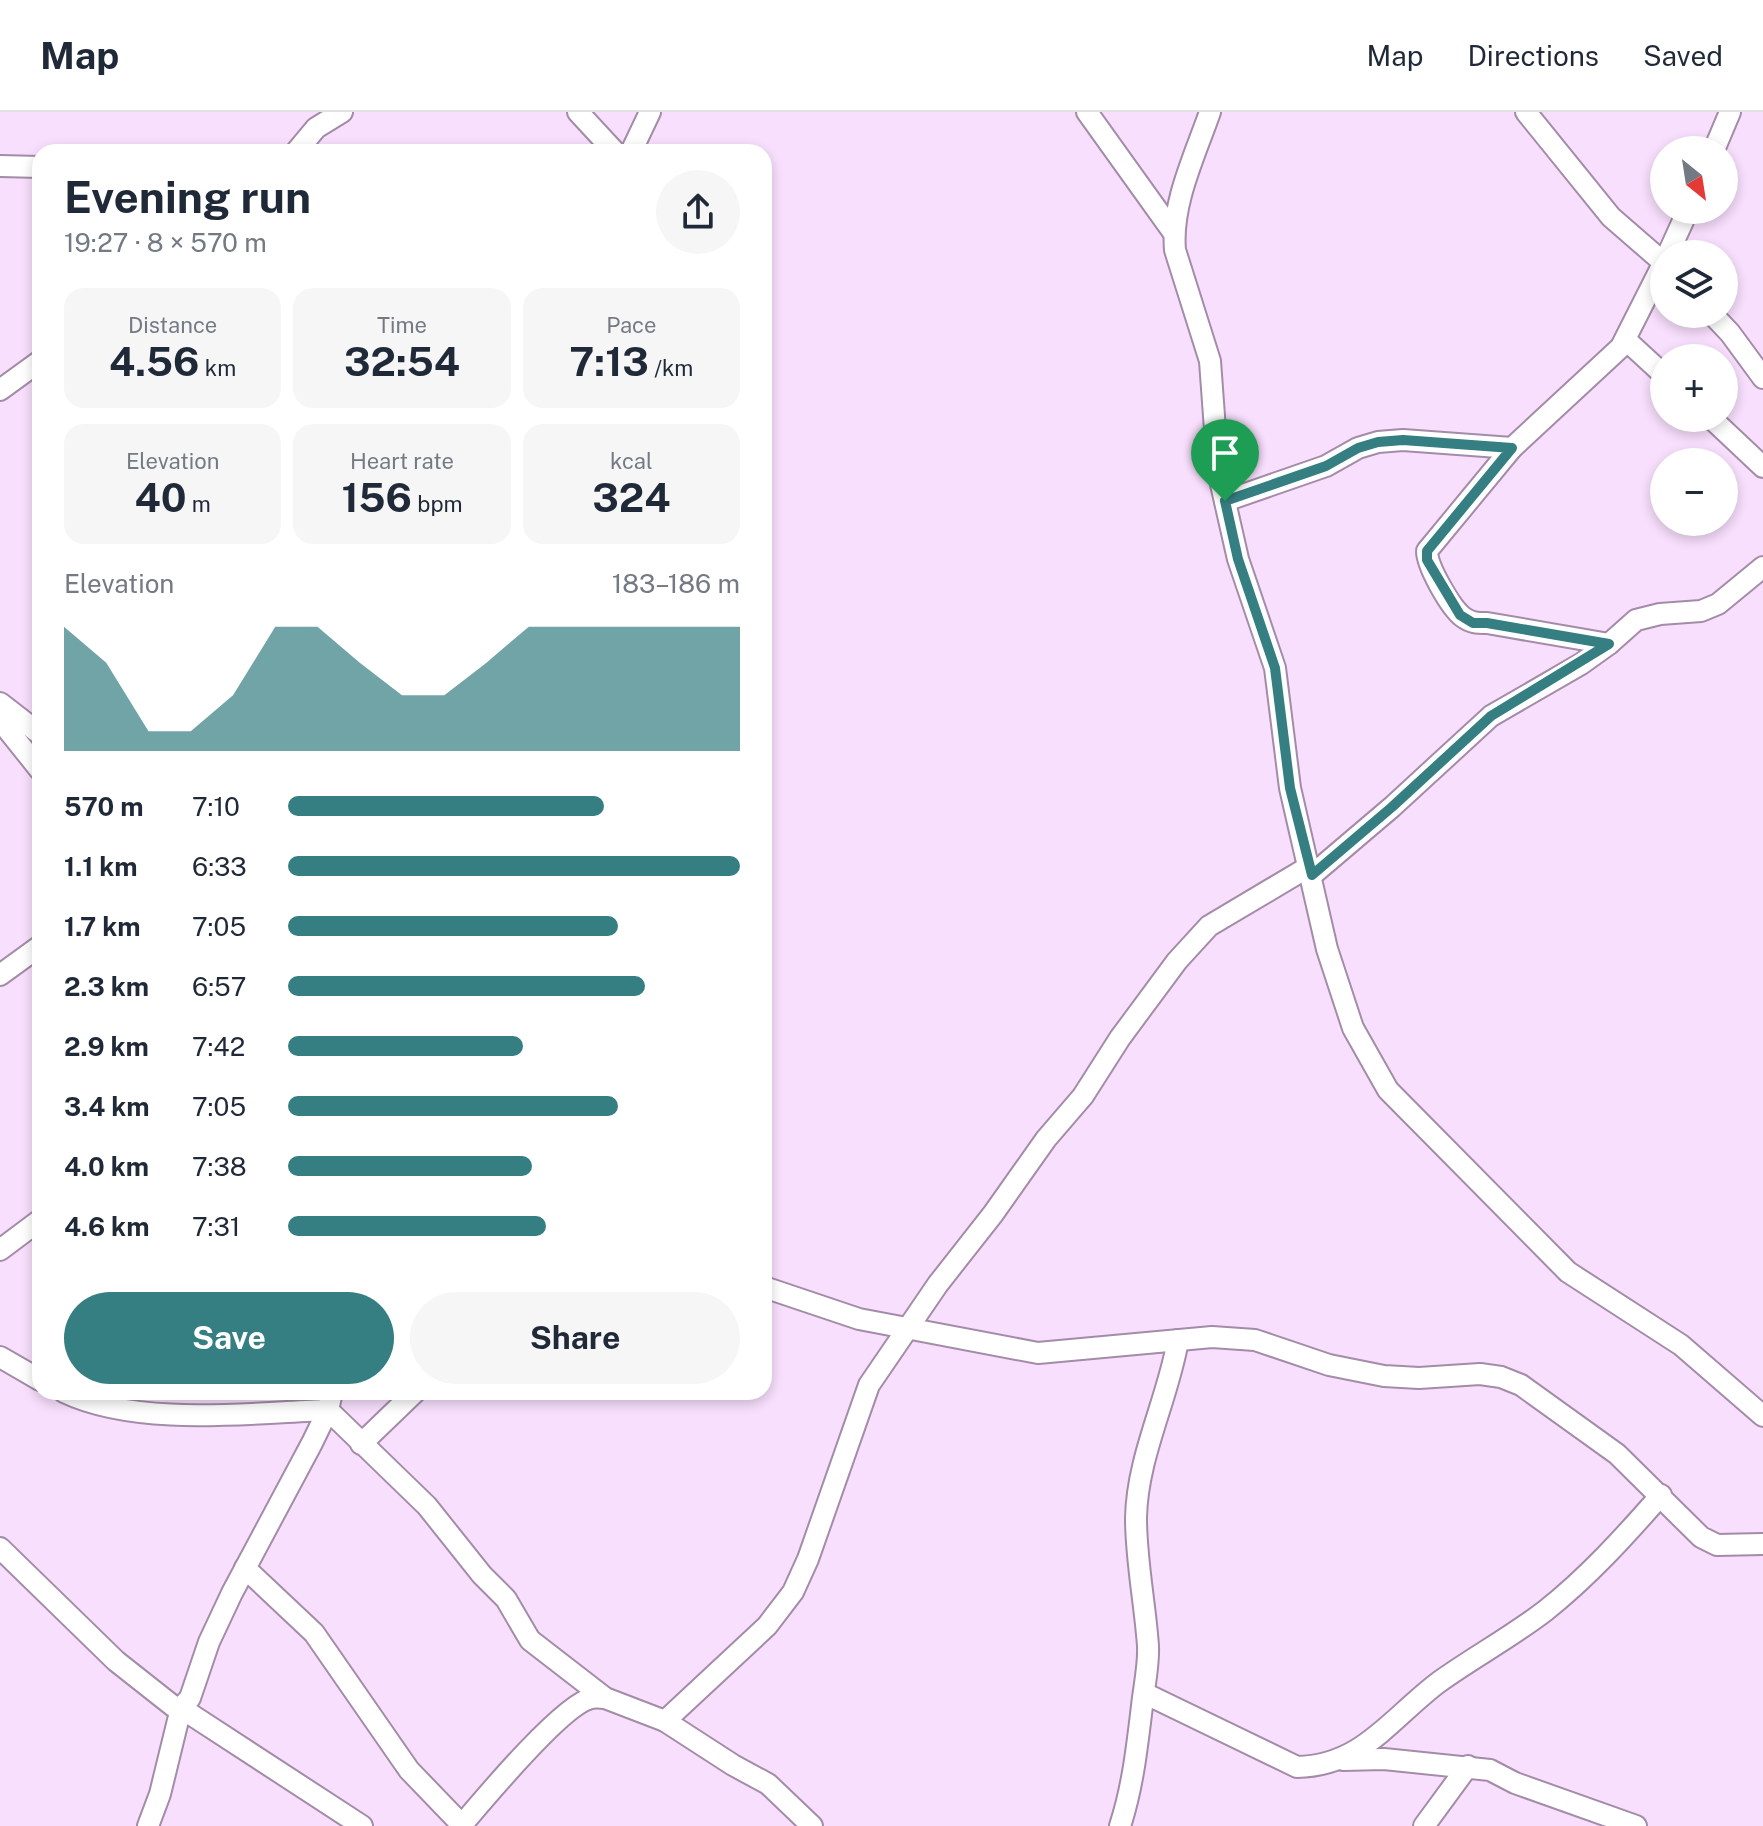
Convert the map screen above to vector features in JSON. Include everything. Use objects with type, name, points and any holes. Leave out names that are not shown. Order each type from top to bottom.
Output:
[{"type":"street","points":[[303,144],[316,128],[342,112]]},
{"type":"street","points":[[578,112],[608,144]]},
{"type":"street","points":[[635,144],[650,112]]},
{"type":"street","points":[[1087,112],[1173,232]]},
{"type":"street","points":[[1210,112],[1185,184],[1173,232],[1175,250],[1210,361],[1218,471],[1238,559],[1275,668],[1290,788],[1327,949],[1353,1028],[1388,1090],[1568,1272],[1681,1345],[1763,1416]]},
{"type":"street","points":[[1526,112],[1611,217],[1650,251]]},
{"type":"street","points":[[1720,136],[1730,112]]},
{"type":"street","points":[[0,166],[32,167]]},
{"type":"street","points":[[1609,644],[1473,623],[1460,615],[1427,560],[1430,544],[1512,448],[1626,340],[1650,291]]},
{"type":"street","points":[[1725,328],[1763,378]]},
{"type":"street","points":[[1626,340],[1650,362]]},
{"type":"street","points":[[0,390],[32,367]]},
{"type":"street","points":[[1726,432],[1763,467]]},
{"type":"street","points":[[1225,501],[1326,466],[1358,448],[1378,442],[1403,440],[1512,448]]},
{"type":"street","points":[[665,1721],[767,1626],[793,1592],[808,1559],[869,1385],[938,1284],[1046,1139],[1083,1096],[1120,1038],[1201,932],[1311,870],[1392,807],[1491,716],[1609,644],[1636,620],[1701,611],[1718,604],[1763,567]]},
{"type":"street","points":[[0,703],[32,728]]},
{"type":"street","points":[[0,720],[32,760]]},
{"type":"street","points":[[0,975],[32,952]]},
{"type":"street","points":[[0,1250],[32,1226]]},
{"type":"street","points":[[772,1290],[859,1319],[1038,1353],[1212,1337],[1255,1340],[1329,1365],[1384,1376],[1419,1378],[1480,1374],[1501,1377],[1521,1385],[1617,1454],[1701,1537],[1717,1545],[1763,1544]]},
{"type":"street","points":[[1120,1826],[1131,1793],[1149,1650],[1136,1515],[1156,1421],[1173,1372],[1178,1340]]},
{"type":"street","points":[[0,1357],[32,1375]]},
{"type":"street","points":[[88,1400],[117,1407],[182,1414],[330,1401]]},
{"type":"street","points":[[361,1444],[407,1400]]},
{"type":"street","points":[[330,1401],[361,1444],[427,1506],[482,1575],[506,1599],[530,1640],[605,1698],[665,1721],[768,1784],[812,1826]]},
{"type":"street","points":[[148,1826],[160,1794],[181,1708],[190,1698],[209,1642],[330,1401]]},
{"type":"street","points":[[1340,1760],[1368,1743],[1454,1671],[1546,1610],[1586,1575],[1661,1495]]},
{"type":"street","points":[[0,1548],[116,1661],[173,1706],[181,1708],[362,1826]]},
{"type":"street","points":[[245,1568],[314,1633],[409,1770],[461,1826],[515,1765],[571,1710],[591,1698],[605,1698]]},
{"type":"street","points":[[1144,1693],[1297,1767],[1319,1766],[1340,1760],[1384,1759],[1468,1766],[1490,1770],[1515,1783],[1636,1826]]},
{"type":"street","points":[[1424,1826],[1468,1766]]},
{"type":"route","points":[[1403,440],[1512,448],[1430,544],[1427,560],[1460,615],[1473,623],[1609,644],[1581,664],[1491,716],[1312,875],[1290,788],[1275,668],[1238,559],[1225,501],[1326,466],[1358,448],[1378,442],[1403,440]]}]
